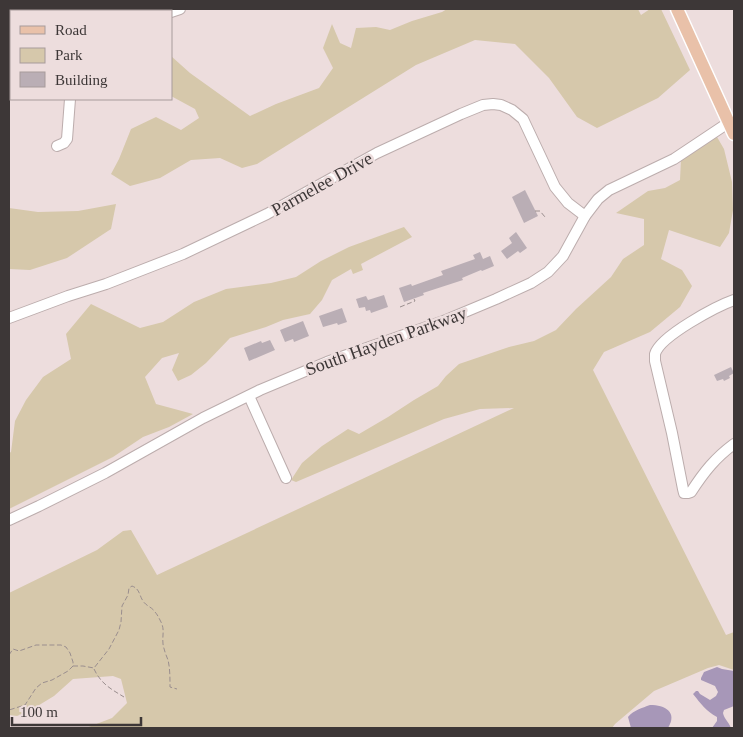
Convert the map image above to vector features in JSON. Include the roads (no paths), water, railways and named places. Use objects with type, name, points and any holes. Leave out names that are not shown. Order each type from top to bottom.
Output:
[{"type":"main road","points":[[677,9],[732,125]]},
{"type":"street","points":[[57,146],[64,143],[67,139],[70,100]]},
{"type":"street","name":"Parmelee Drive","points":[[9,318],[106,284],[183,254],[266,214],[377,153],[483,105],[501,105],[512,110],[522,119],[555,188],[568,203],[585,216]]},
{"type":"street","name":"South Hayden Parkway","points":[[9,520],[104,473],[203,418],[306,370],[443,321],[531,284],[548,272],[564,256],[585,216],[598,198],[609,190],[674,158],[732,125]]},
{"type":"street","points":[[734,300],[722,304],[701,316],[668,338],[655,353],[655,362],[684,493],[691,492],[707,468],[734,444]]},
{"type":"street","points":[[249,396],[286,478]]}]
